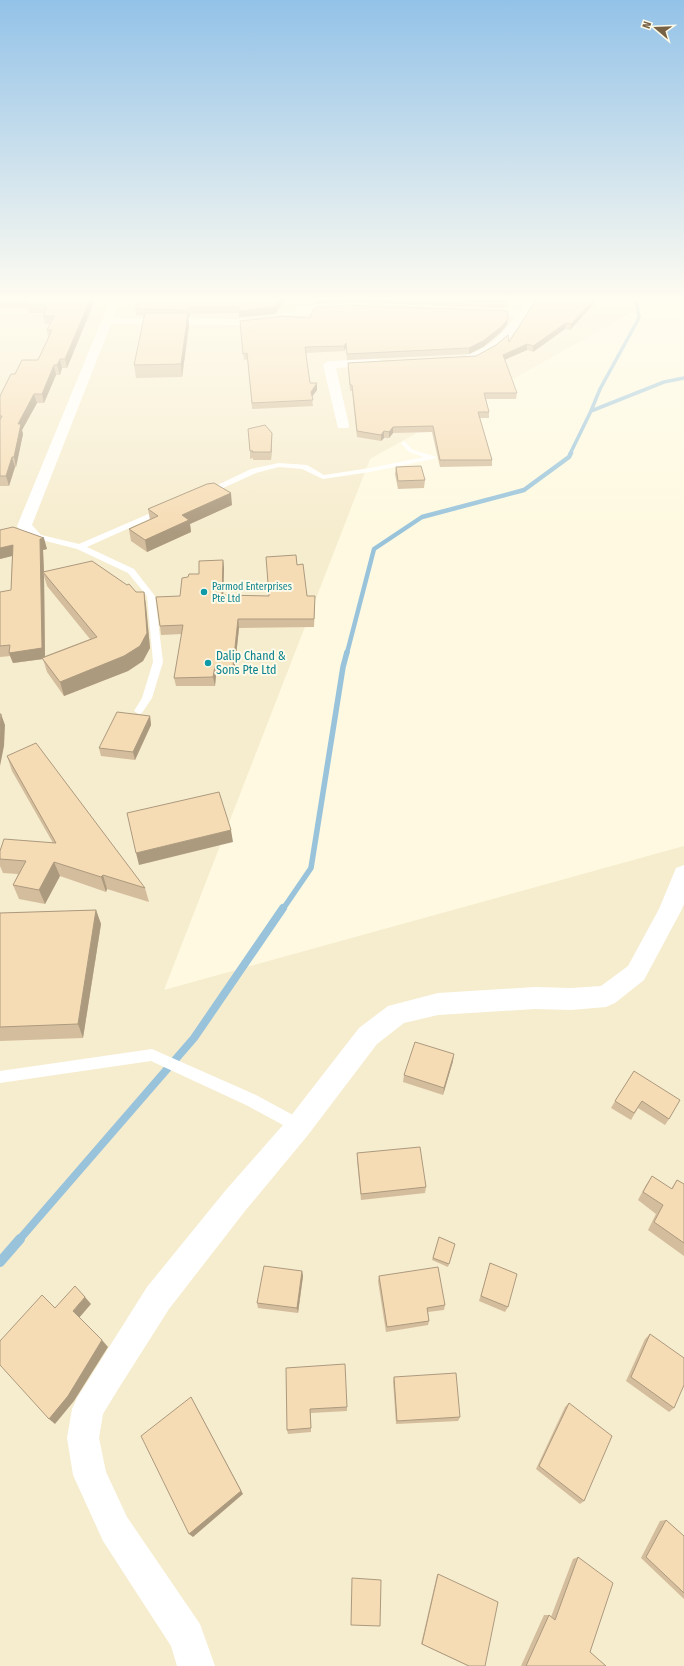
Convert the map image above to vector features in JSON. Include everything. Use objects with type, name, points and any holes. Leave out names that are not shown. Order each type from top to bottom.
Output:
[{"type":"street","points":[[23,530],[84,378]]},
{"type":"street","points":[[332,378],[343,424]]},
{"type":"street","points":[[196,1666],[187,1637],[115,1529],[90,1474],[83,1438],[88,1409],[158,1298],[235,1201],[299,1126],[368,1036],[397,1014],[438,1004],[535,998],[571,999],[606,996],[636,973],[670,911],[684,874]]},
{"type":"lane","points":[[196,496],[254,471],[279,465],[304,467],[324,477],[370,470],[434,456],[411,451],[404,443]]},
{"type":"lane","points":[[80,547],[167,509]]},
{"type":"lane","points":[[23,530],[80,547],[131,571],[151,596],[158,662],[147,698],[139,711]]},
{"type":"lane","points":[[0,1077],[152,1055],[251,1100],[299,1126]]},
{"type":"shaded area","points":[[0,378],[515,378],[370,459],[164,990],[684,846],[684,1666],[0,1666]]},
{"type":"building","points":[[9,378],[49,378],[42,394],[34,394],[18,424],[21,424],[14,457],[12,457],[6,476],[0,476],[0,420],[2,416],[0,416],[0,396]]},
{"type":"building","points":[[249,378],[309,378],[310,383],[317,383],[311,392],[313,400],[252,403]]},
{"type":"building","points":[[349,378],[511,378],[517,393],[484,393],[489,412],[478,412],[492,460],[440,460],[433,426],[393,427],[389,432],[384,431],[381,435],[357,431],[352,385],[350,385]]},
{"type":"building","points":[[265,425],[272,433],[271,452],[250,451],[248,429]]},
{"type":"building","points":[[421,466],[425,480],[398,481],[396,467]]},
{"type":"building","points":[[214,483],[231,493],[182,515],[189,520],[145,540],[129,529],[158,516],[148,509],[207,484]]},
{"type":"building","points":[[13,527],[44,538],[40,539],[42,648],[9,653],[10,645],[0,646],[0,592],[11,590],[13,545],[0,548],[0,530]]},
{"type":"building","points":[[296,555],[297,565],[303,564],[307,596],[315,596],[314,619],[238,619],[233,666],[215,666],[213,677],[174,678],[183,625],[160,626],[156,597],[180,596],[182,578],[188,577],[189,574],[199,574],[199,561],[223,560],[222,595],[269,596],[266,557]]},
{"type":"building","points":[[92,561],[127,585],[129,584],[136,592],[144,592],[147,633],[140,646],[124,656],[60,682],[42,658],[97,637],[43,572]]},
{"type":"building","points":[[117,712],[150,716],[133,752],[99,748]]},
{"type":"building","points":[[0,714],[1,714],[0,736]]},
{"type":"building","points":[[36,743],[145,888],[103,875],[101,877],[54,862],[39,890],[13,885],[26,861],[0,859],[0,851],[4,839],[56,843],[7,756]]},
{"type":"building","points":[[219,792],[231,830],[136,853],[127,813]]},
{"type":"building","points":[[96,910],[78,1024],[0,1027],[0,913]]},
{"type":"building","points":[[415,1042],[454,1054],[444,1088],[404,1075]]},
{"type":"building","points":[[634,1071],[680,1100],[669,1119],[642,1101],[634,1113],[615,1101]]},
{"type":"building","points":[[420,1147],[426,1187],[361,1194],[357,1153]]},
{"type":"building","points":[[652,1176],[672,1189],[677,1180],[684,1184],[684,1243],[654,1222],[663,1205],[643,1192]]},
{"type":"building","points":[[439,1237],[455,1244],[449,1264],[433,1258]]},
{"type":"building","points":[[490,1263],[517,1274],[508,1307],[481,1296]]},
{"type":"building","points":[[264,1266],[302,1271],[297,1308],[257,1303]]},
{"type":"building","points":[[438,1267],[445,1305],[427,1308],[429,1321],[387,1327],[379,1276]]},
{"type":"building","points":[[75,1286],[85,1297],[73,1311],[102,1340],[68,1396],[49,1419],[0,1365],[0,1341],[42,1295],[55,1308]]},
{"type":"building","points":[[650,1334],[684,1358],[684,1385],[674,1408],[631,1377]]},
{"type":"building","points":[[345,1364],[347,1407],[310,1409],[311,1428],[287,1430],[286,1368]]},
{"type":"building","points":[[456,1373],[460,1417],[397,1421],[394,1377]]},
{"type":"building","points":[[191,1397],[241,1491],[189,1534],[141,1436]]},
{"type":"building","points":[[569,1403],[612,1436],[584,1501],[539,1466]]},
{"type":"building","points":[[666,1520],[684,1536],[684,1593],[646,1557]]},
{"type":"building","points":[[578,1557],[613,1583],[590,1652],[606,1666],[526,1666],[549,1615],[555,1620]]},
{"type":"building","points":[[438,1574],[498,1602],[485,1666],[469,1666],[422,1644]]},
{"type":"building","points":[[352,1578],[381,1580],[380,1626],[351,1625]]},
{"type":"waterway","points":[[591,411],[606,378]]},
{"type":"waterway","points":[[591,411],[664,382],[684,378]]},
{"type":"waterway","points":[[570,454],[591,411]]},
{"type":"waterway","points":[[347,653],[374,549],[422,517],[524,490],[569,457],[571,453]]},
{"type":"waterway","points":[[283,909],[311,868],[343,667],[347,652]]},
{"type":"waterway","points":[[19,1240],[194,1038],[283,908]]},
{"type":"waterway","points":[[0,1262],[20,1239]]},
{"type":"place","name":"Parmod Enterprises Pte Ltd","points":[[204,592]]},
{"type":"place","name":"Dalip Chand & Sons Pte Ltd","points":[[208,663]]}]
